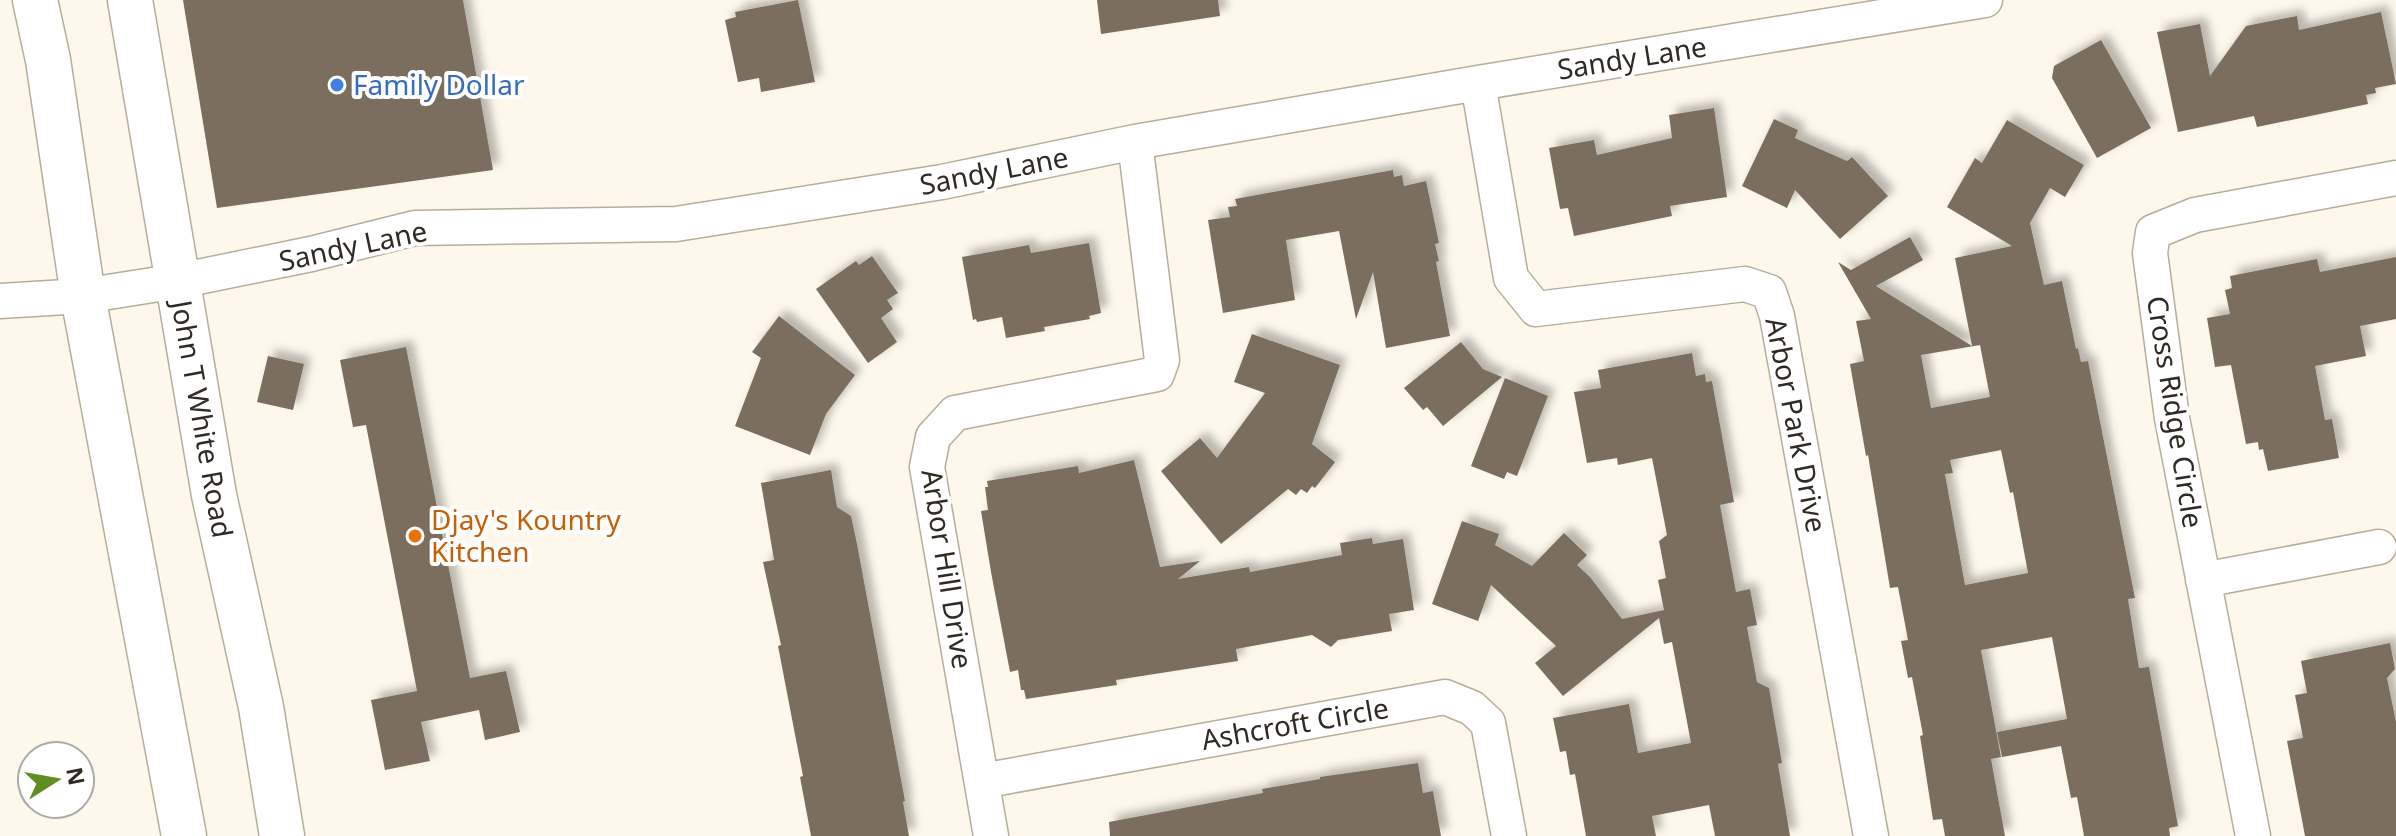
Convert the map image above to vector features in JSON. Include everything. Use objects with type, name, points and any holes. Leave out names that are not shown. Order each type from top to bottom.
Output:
[{"type":"main road","points":[[35,0],[48,60],[83,296],[184,836]]},
{"type":"main road","name":"John T White Road","points":[[130,0],[214,495],[261,707],[282,836]]},
{"type":"street","name":"Sandy Lane","points":[[0,301],[83,296],[178,281],[311,254],[415,228],[676,224],[942,182],[1135,142],[1478,83],[1942,4],[1985,0]]},
{"type":"street","name":"Arbor Park Drive","points":[[1478,83],[1511,278],[1536,309],[1745,284],[1769,292],[1777,316],[1871,836]]},
{"type":"street","name":"Arbor Hill Drive","points":[[991,836],[927,467],[933,437],[955,413],[1157,374],[1162,360],[1135,142]]},
{"type":"street","name":"Cross Ridge Circle","points":[[2253,836],[2172,418],[2150,253],[2153,232],[2195,215],[2396,178]]},
{"type":"street","points":[[2203,580],[2379,547]]},
{"type":"street","name":"Ashcroft Circle","points":[[982,781],[1445,697],[1472,708],[1488,723],[1509,836]]},
{"type":"building","name":"Family Dollar","points":[[183,0],[463,0],[493,170],[217,208]]},
{"type":"building","points":[[798,0],[815,82],[761,92],[759,78],[738,82],[725,20],[736,17],[735,12]]},
{"type":"building","points":[[1097,0],[1218,0],[1220,16],[1101,34]]},
{"type":"building","points":[[2381,12],[2396,84],[2375,88],[2376,93],[2366,95],[2368,104],[2257,127],[2254,116],[2178,132],[2157,32],[2200,24],[2210,76],[2246,26],[2297,16],[2299,30]]},
{"type":"building","points":[[2101,40],[2151,128],[2097,158],[2052,78],[2054,66]]},
{"type":"building","points":[[1714,108],[1727,197],[1670,206],[1672,216],[1574,236],[1568,208],[1560,209],[1549,148],[1594,140],[1597,155],[1672,138],[1669,115]]},
{"type":"building","points":[[1774,119],[1798,130],[1795,138],[1847,161],[1852,157],[1888,196],[1840,239],[1795,190],[1787,208],[1742,186]]},
{"type":"building","points":[[2007,120],[2084,165],[2065,197],[2050,188],[2030,223],[2044,285],[2062,281],[2076,349],[2081,362],[2088,361],[2135,598],[2128,599],[2139,668],[2149,667],[2178,826],[2169,828],[2170,836],[2084,836],[2077,797],[2071,798],[2061,746],[2002,757],[1997,732],[2067,719],[2052,637],[1981,650],[2001,757],[1991,759],[2005,836],[1945,836],[1942,819],[1933,820],[1920,736],[1923,735],[1912,677],[1908,678],[1901,641],[1908,640],[1898,587],[1890,588],[1850,364],[1864,361],[1856,321],[1871,319],[1838,262],[1851,270],[1910,237],[1923,260],[1876,286],[1972,346],[1955,258],[2012,246],[1947,207],[1975,158],[1982,163]],"holes":[[[1980,345],[1990,397],[1931,408],[1921,355]],[[2001,450],[2010,493],[2013,492],[2028,573],[1965,585],[1945,474],[1953,473],[1950,460]]]},
{"type":"building","points":[[1393,170],[1394,177],[1402,175],[1404,186],[1426,181],[1439,243],[1435,244],[1439,261],[1436,262],[1450,336],[1386,348],[1373,272],[1356,319],[1339,231],[1286,240],[1295,300],[1223,313],[1208,220],[1230,217],[1228,207],[1237,206],[1235,199]]},
{"type":"building","points":[[1089,243],[1101,313],[1089,316],[1090,319],[1044,327],[1045,331],[1006,338],[1002,317],[977,322],[973,320],[962,257],[1029,245],[1031,253]]},
{"type":"building","points":[[872,256],[898,293],[887,300],[893,309],[881,318],[897,342],[868,363],[816,289],[856,261],[859,265]]},
{"type":"building","points":[[2396,257],[2396,319],[2360,326],[2366,356],[2315,366],[2325,420],[2332,419],[2339,458],[2268,471],[2263,449],[2259,450],[2258,442],[2246,444],[2231,365],[2215,367],[2207,318],[2230,314],[2225,290],[2232,288],[2230,276],[2317,259],[2320,272]]},
{"type":"building","points":[[779,316],[855,375],[826,414],[810,455],[735,426],[761,358],[752,352]]},
{"type":"building","points":[[1252,334],[1340,365],[1312,444],[1335,462],[1315,488],[1312,486],[1307,493],[1301,489],[1296,495],[1288,489],[1221,544],[1161,471],[1200,438],[1217,458],[1265,393],[1234,382]]},
{"type":"building","points":[[1461,342],[1483,369],[1502,377],[1443,426],[1427,407],[1423,410],[1404,388]]},
{"type":"building","name":"Djay's Kountry Kitchen","points":[[406,347],[470,678],[506,671],[520,732],[485,740],[479,710],[421,722],[430,761],[385,770],[371,700],[417,691],[366,425],[353,427],[340,360]]},
{"type":"building","points":[[1692,353],[1696,376],[1705,374],[1706,382],[1712,381],[1734,502],[1720,505],[1736,592],[1750,589],[1757,625],[1747,627],[1757,682],[1769,688],[1790,836],[1715,836],[1709,805],[1652,816],[1656,836],[1586,836],[1575,774],[1570,775],[1566,751],[1560,752],[1553,718],[1629,704],[1638,753],[1691,743],[1672,642],[1664,644],[1659,618],[1563,696],[1535,663],[1556,646],[1491,585],[1478,621],[1432,604],[1462,521],[1499,534],[1495,545],[1532,566],[1564,533],[1587,555],[1577,565],[1622,619],[1664,610],[1658,580],[1666,578],[1659,541],[1667,535],[1652,458],[1618,465],[1617,458],[1587,463],[1574,392],[1601,388],[1598,370]]},
{"type":"building","points":[[268,356],[304,364],[293,410],[257,402]]},
{"type":"building","points":[[1505,378],[1548,396],[1517,476],[1507,472],[1504,479],[1471,466]]},
{"type":"building","points":[[1134,460],[1160,567],[1200,561],[1178,579],[1249,567],[1250,572],[1342,555],[1340,543],[1372,538],[1373,544],[1403,539],[1414,610],[1389,614],[1392,631],[1338,640],[1331,647],[1312,635],[1236,649],[1238,661],[1116,680],[1117,685],[1026,699],[1024,690],[1021,690],[1018,670],[1010,672],[991,572],[981,511],[988,510],[987,481],[1078,466],[1079,473]]},
{"type":"building","points":[[831,470],[837,507],[851,516],[857,544],[909,836],[811,836],[778,646],[781,645],[763,562],[774,560],[761,483]]},
{"type":"building","points":[[2390,643],[2395,669],[2387,678],[2396,722],[2396,836],[2305,836],[2287,741],[2303,738],[2295,695],[2307,693],[2301,661]]},
{"type":"building","points":[[1418,763],[1423,793],[1433,791],[1441,836],[1110,836],[1109,822],[1263,793],[1262,789],[1320,777]]},
{"type":"place","name":"Family Dollar","points":[[337,85]]},
{"type":"place","name":"Djay's Kountry Kitchen","points":[[415,536]]}]
